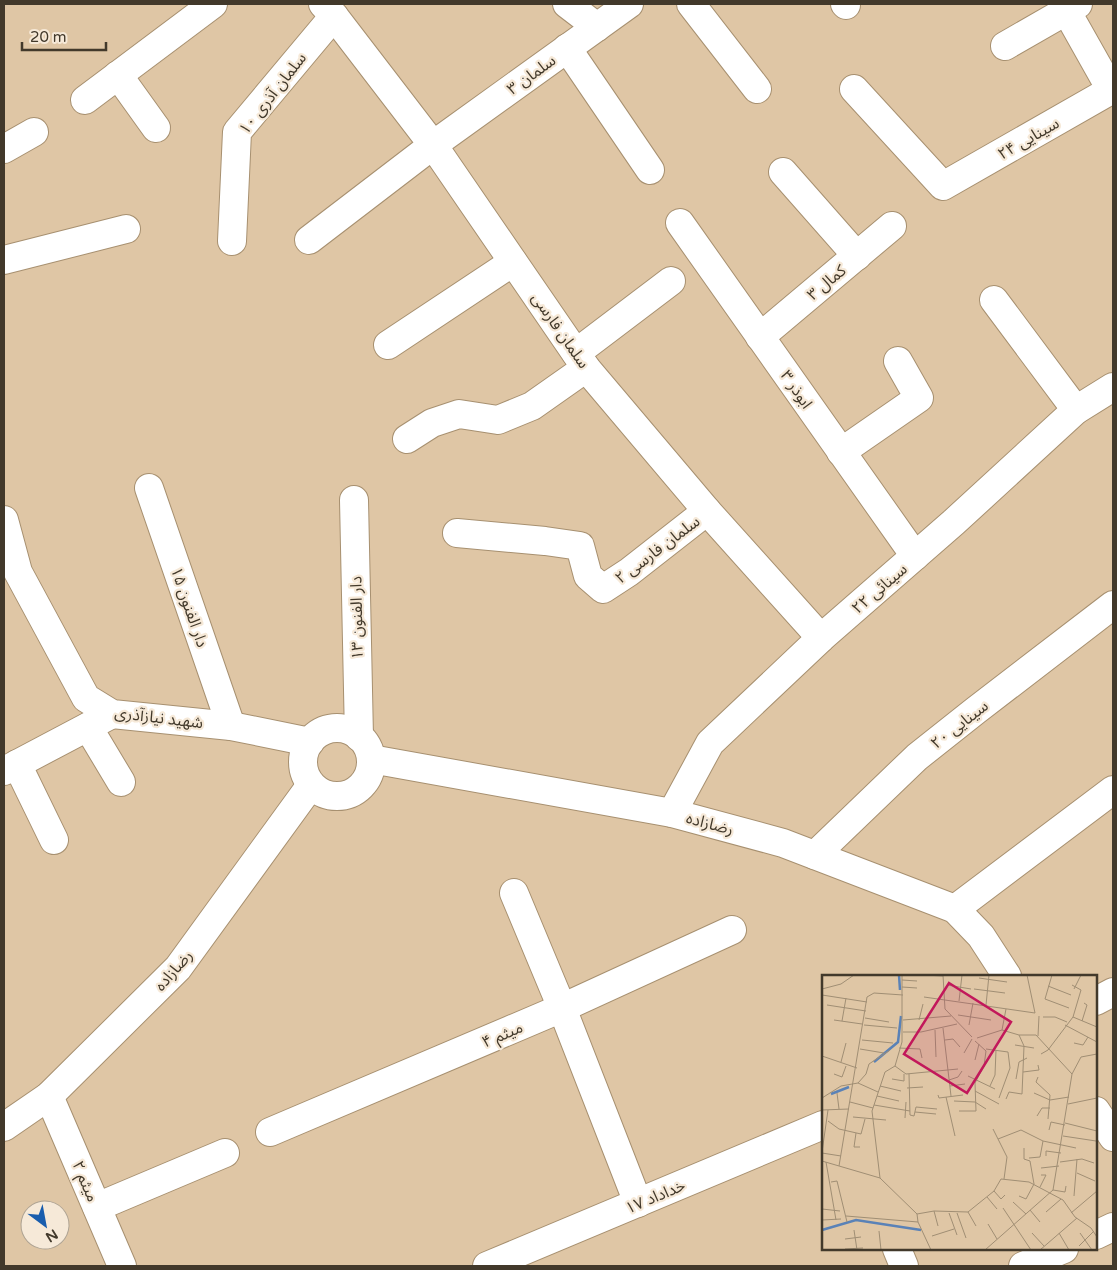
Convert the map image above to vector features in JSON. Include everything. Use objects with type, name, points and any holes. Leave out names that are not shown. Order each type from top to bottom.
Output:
[{"type":"street","points":[[85,100],[213,4]]},
{"type":"street","points":[[567,4],[597,27]]},
{"type":"street","name":"سلمان ۳","points":[[309,240],[433,145],[629,4]]},
{"type":"street","points":[[691,4],[757,89]]},
{"type":"street","points":[[1006,46],[1072,7],[1112,90]]},
{"type":"street","name":"سلمان فارسی","points":[[329,10],[433,145],[581,360],[707,512],[821,638]]},
{"type":"street","name":"سلمان آذری ۱۰","points":[[232,241],[237,132],[329,10]]},
{"type":"street","points":[[567,48],[650,170]]},
{"type":"street","points":[[118,75],[156,128]]},
{"type":"street","name":"سینایی ۲۴","points":[[854,89],[943,186],[1112,90]]},
{"type":"street","points":[[4,148],[34,132]]},
{"type":"street","points":[[783,172],[857,256]]},
{"type":"street","name":"ابوذر ۳","points":[[680,223],[915,556]]},
{"type":"street","name":"کمال ۳","points":[[760,337],[892,226]]},
{"type":"street","points":[[4,260],[126,229]]},
{"type":"street","points":[[388,345],[513,262]]},
{"type":"street","points":[[407,439],[432,423],[459,414],[498,420],[532,406],[671,281]]},
{"type":"street","points":[[994,300],[1076,410]]},
{"type":"street","points":[[842,452],[919,398],[898,361]]},
{"type":"street","name":"سینائی ۲۲","points":[[672,813],[710,744],[821,638],[915,556],[1076,410],[1113,387]]},
{"type":"street","name":"دار الفنون ۱۵","points":[[149,488],[231,726]]},
{"type":"street","name":"دار الفنون ۱۳","points":[[354,500],[365,748]]},
{"type":"street","name":"سلمان فارسی ۲","points":[[456,534],[545,541],[580,546],[588,576],[604,589],[707,512]]},
{"type":"street","name":"شهید نیازآذری","points":[[4,520],[18,572],[86,698],[112,714],[231,726],[310,742]]},
{"type":"street","name":"سینایی ۲۰","points":[[815,855],[917,757],[1113,605]]},
{"type":"street","points":[[54,840],[10,768],[112,714]]},
{"type":"street","points":[[88,727],[122,782]]},
{"type":"street","points":[[333,728],[347,730],[365,748],[369,773],[362,785],[350,793],[336,796],[322,793],[311,785],[305,775],[303,764],[304,752],[310,742],[320,733],[333,728]]},
{"type":"street","name":"رضازاده","points":[[365,748],[672,813],[783,842],[955,909],[981,936],[1006,975]]},
{"type":"street","name":"رضازاده","points":[[4,1127],[49,1096],[178,968],[311,785]]},
{"type":"street","points":[[955,909],[1113,790]]},
{"type":"street","points":[[514,893],[562,1008],[638,1203]]},
{"type":"street","name":"میثم ۴","points":[[270,1132],[562,1008],[732,930]]},
{"type":"street","points":[[1097,1000],[1113,992]]},
{"type":"street","name":"میثم ۲","points":[[49,1096],[122,1266]]},
{"type":"street","points":[[1097,1113],[1113,1137]]},
{"type":"street","name":"خداداد ۱۷","points":[[487,1266],[822,1125]]},
{"type":"street","points":[[97,1207],[225,1153]]},
{"type":"street","points":[[1097,1235],[1113,1227]]},
{"type":"street","points":[[896,1250],[904,1266]]},
{"type":"street","points":[[1023,1266],[1062,1250]]}]
